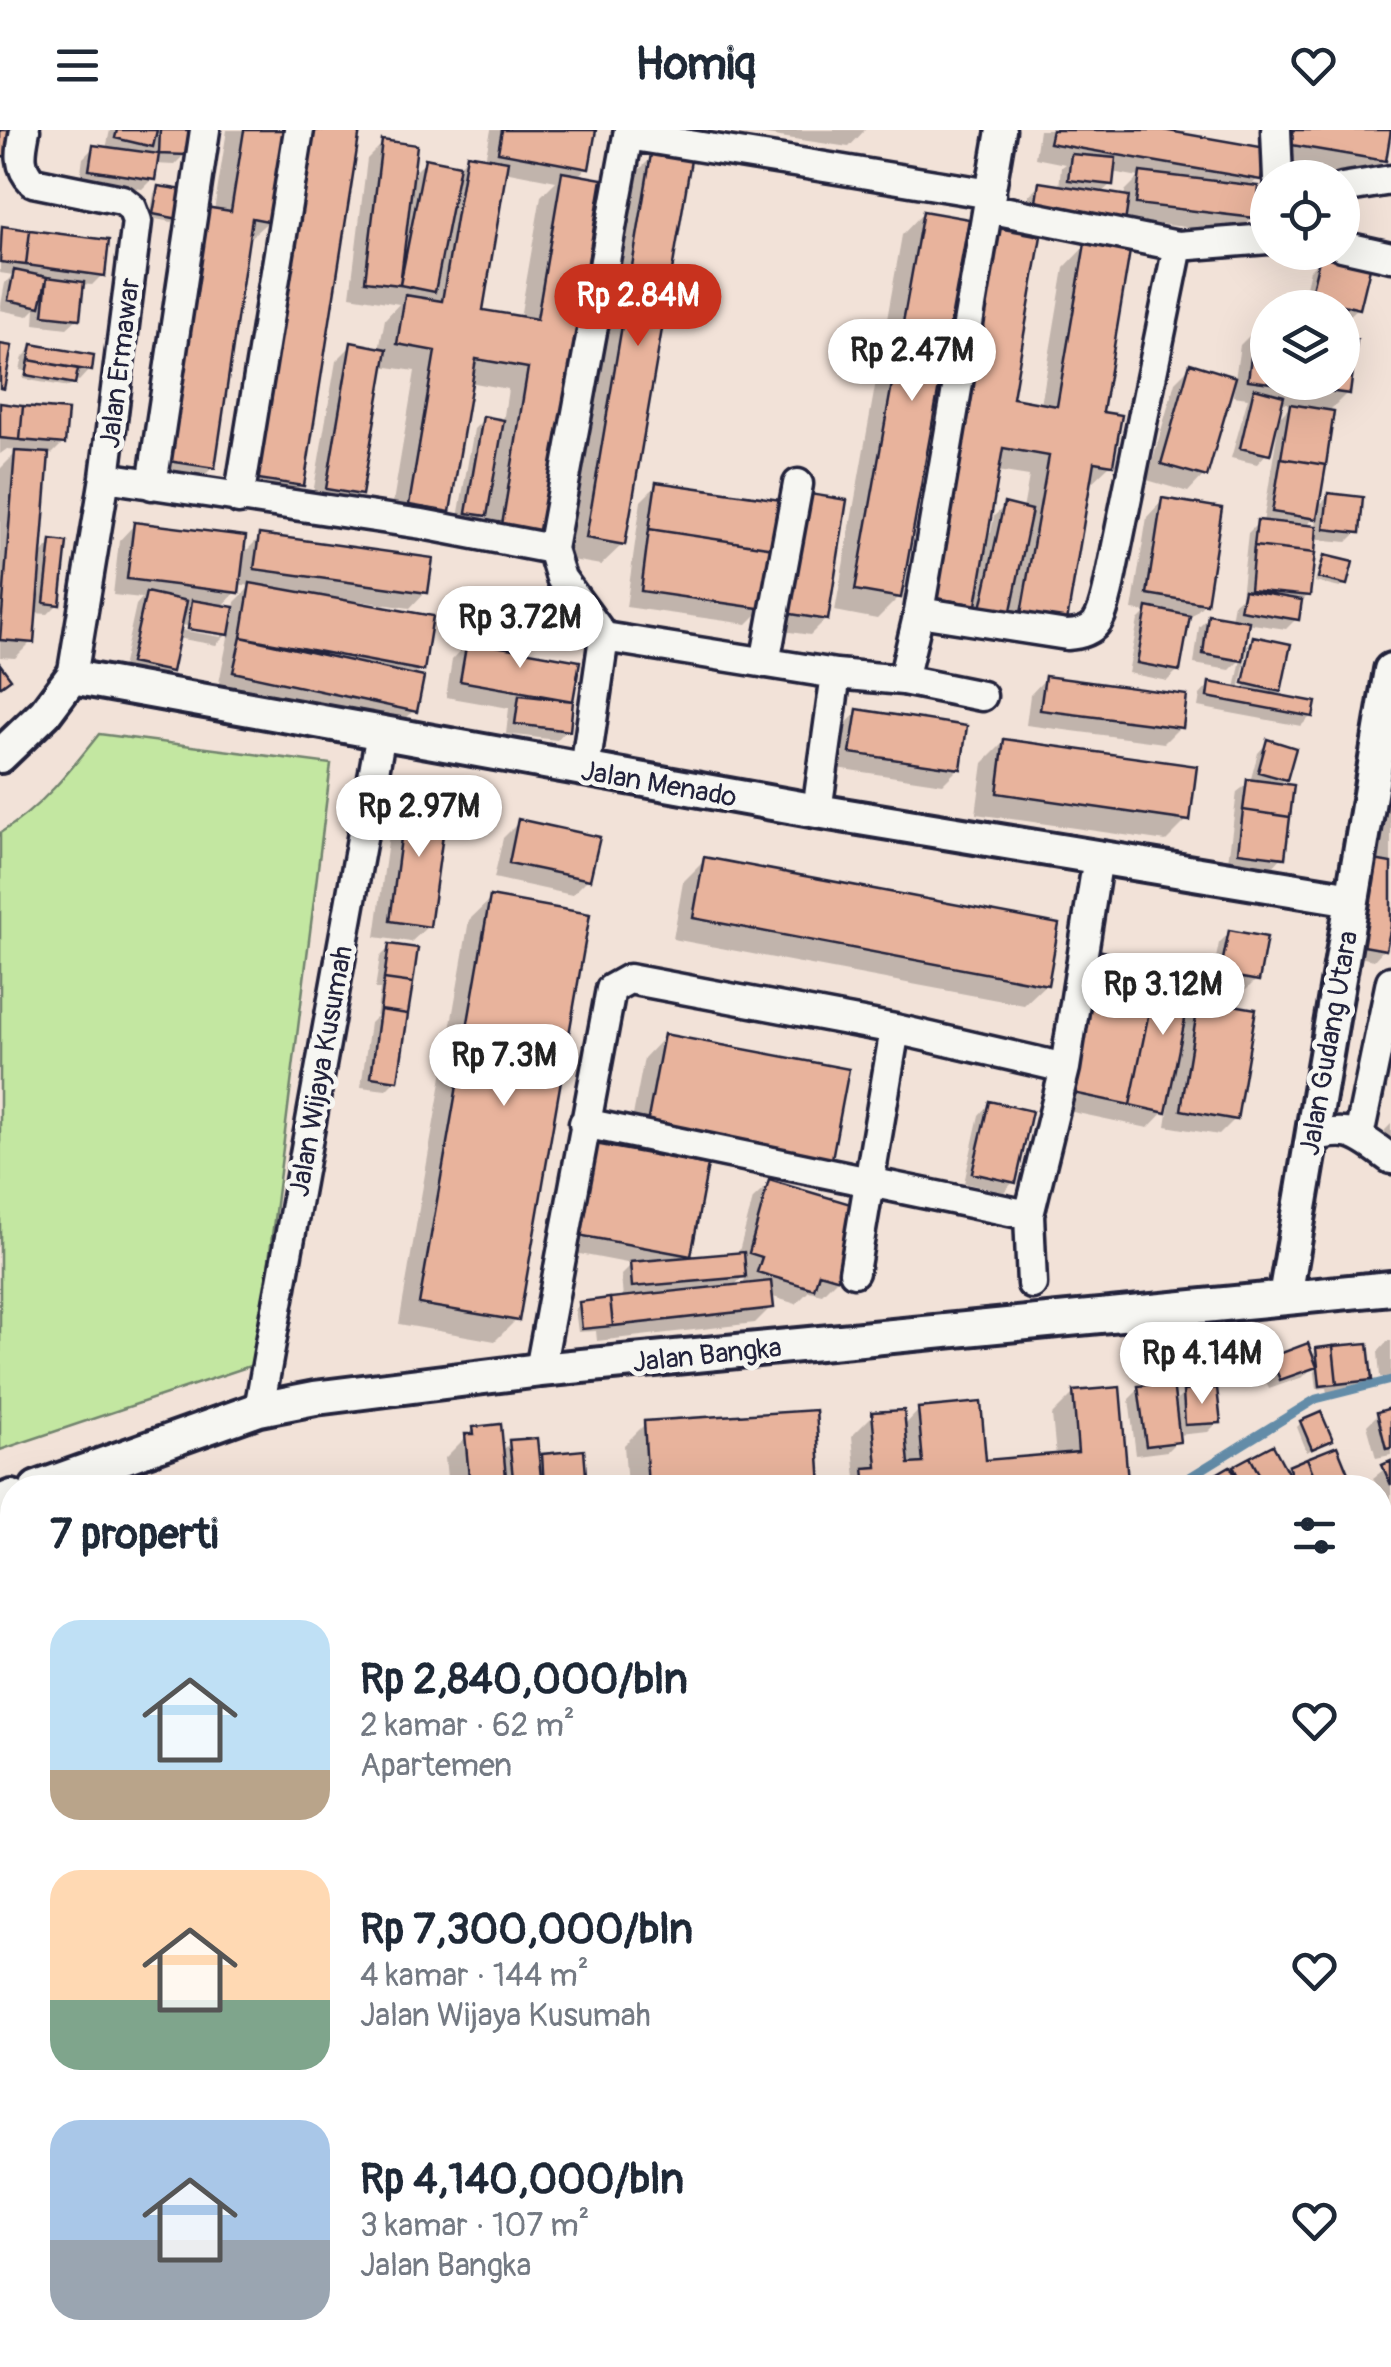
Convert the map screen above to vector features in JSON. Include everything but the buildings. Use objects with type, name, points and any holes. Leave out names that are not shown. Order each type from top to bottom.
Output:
[{"type":"street","name":"Jalan Ermawar","points":[[25,130],[20,160],[24,174],[33,182],[122,200],[132,208],[137,221],[105,476],[72,677]]},
{"type":"street","points":[[152,486],[205,130]]},
{"type":"street","points":[[239,498],[299,130]]},
{"type":"street","points":[[903,680],[919,612],[1001,130]]},
{"type":"street","points":[[1276,130],[1277,160]]},
{"type":"street","points":[[585,770],[604,637],[562,578],[552,549],[629,133],[989,201],[1178,246],[1250,241]]},
{"type":"street","points":[[1360,185],[1391,180]]},
{"type":"street","points":[[919,612],[1067,635],[1084,634],[1095,625],[1108,590],[1178,246]]},
{"type":"street","points":[[1360,250],[1391,257]]},
{"type":"street","points":[[105,476],[422,524],[552,549]]},
{"type":"street","points":[[764,663],[798,484]]},
{"type":"street","points":[[604,637],[836,674],[903,680],[982,696]]},
{"type":"street","name":"Jalan Gudang Utara","points":[[1285,1297],[1391,670]]},
{"type":"street","points":[[817,812],[836,674]]},
{"type":"street","points":[[0,756],[45,714],[72,677]]},
{"type":"street","name":"Jalan Menado","points":[[72,677],[817,812],[1352,899]]},
{"type":"street","name":"Jalan Wijaya Kusumah","points":[[260,1409],[381,733]]},
{"type":"street","points":[[1032,1284],[1029,1215],[1066,1068],[1098,857]]},
{"type":"street","points":[[540,1370],[611,989],[620,981],[629,979],[895,1029],[1066,1068]]},
{"type":"street","points":[[1359,1136],[1391,981]]},
{"type":"street","points":[[854,1272],[895,1029]]},
{"type":"street","points":[[584,1123],[1029,1215]]},
{"type":"street","points":[[1312,1137],[1337,1130],[1359,1136],[1391,1159]]},
{"type":"street","name":"Jalan Bangka","points":[[74,1475],[260,1409],[315,1398],[540,1370],[1391,1288]]},
{"type":"green space","points":[[99,734],[331,764],[256,1364],[0,1450],[0,833],[42,800]]},
{"type":"waterway","points":[[1193,1475],[1316,1399],[1391,1380]]}]
